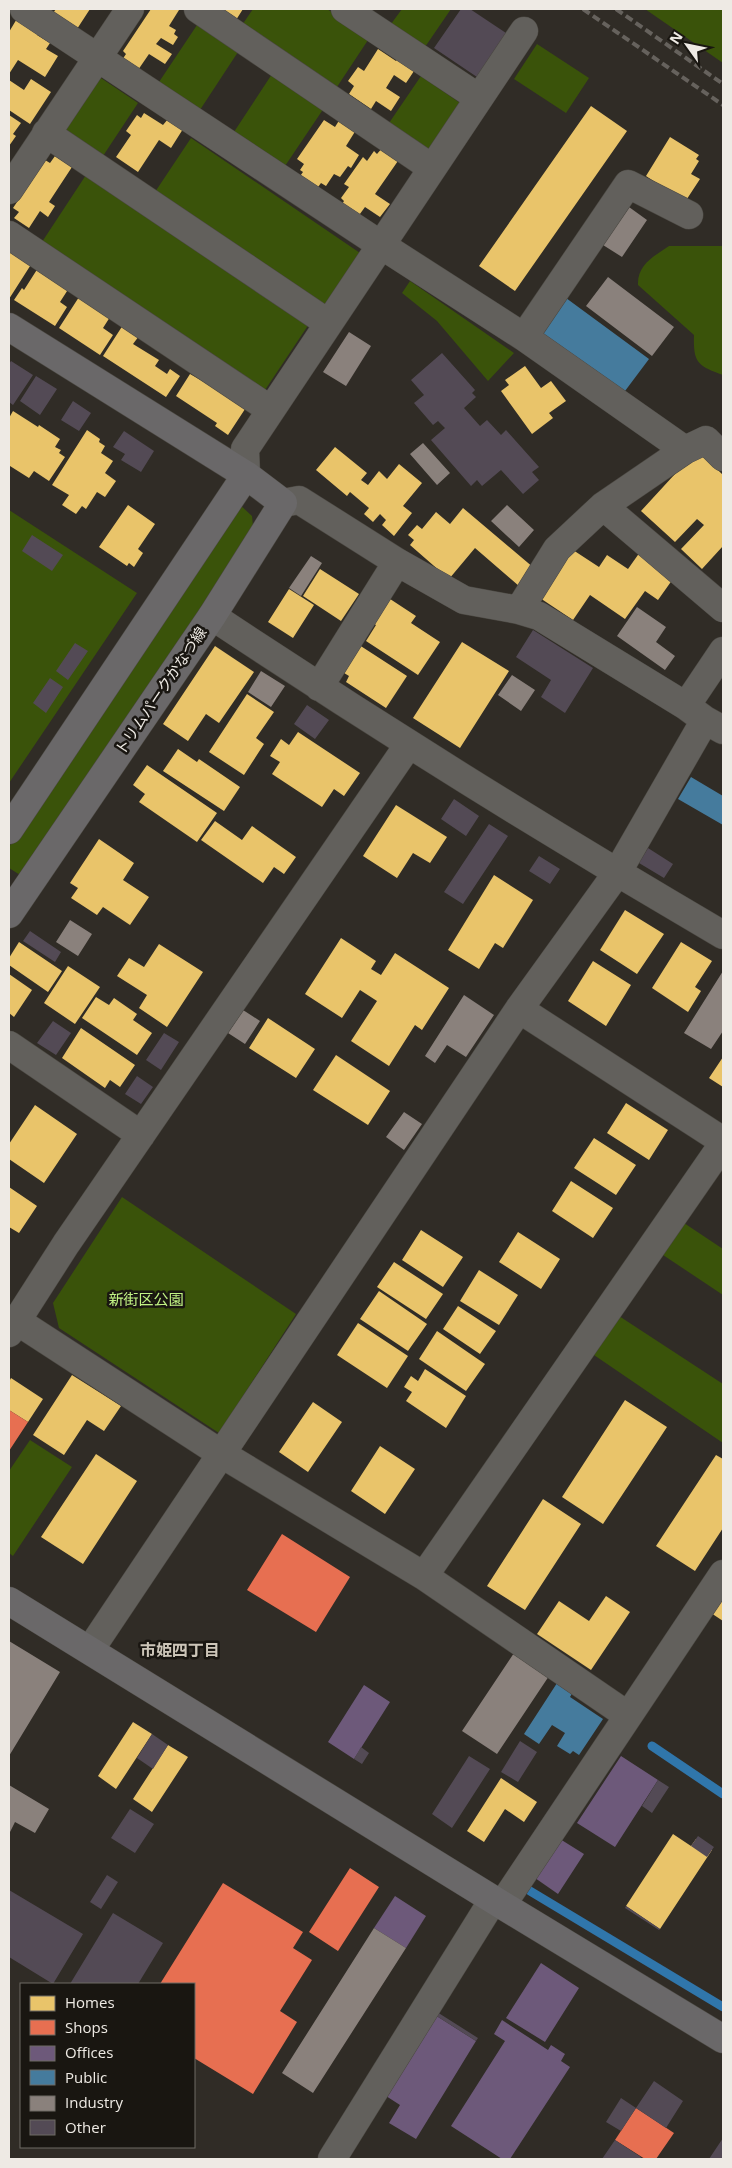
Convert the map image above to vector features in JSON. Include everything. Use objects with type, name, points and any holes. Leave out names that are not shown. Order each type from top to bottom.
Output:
[{"type":"main road","points":[[9,327],[246,475],[283,503]]},
{"type":"main road","points":[[9,830],[246,475]]},
{"type":"main road","name":"トリムパークかなづ線","points":[[9,914],[212,616],[283,503]]},
{"type":"main road","points":[[9,1601],[723,2039]]},
{"type":"street","points":[[24,9],[381,245],[524,337],[685,450]]},
{"type":"street","points":[[9,190],[130,9]]},
{"type":"street","points":[[198,9],[432,168]]},
{"type":"street","points":[[344,9],[479,98]]},
{"type":"street","points":[[246,475],[245,448],[524,31]]},
{"type":"street","points":[[46,133],[328,323]]},
{"type":"street","points":[[524,337],[628,184],[688,215]]},
{"type":"street","points":[[9,235],[270,410]]},
{"type":"street","points":[[519,610],[557,550],[602,506],[685,450],[706,440],[723,457]]},
{"type":"street","points":[[283,503],[299,500],[397,562],[464,600],[519,610],[539,616],[705,719]]},
{"type":"street","points":[[602,506],[723,608]]},
{"type":"street","points":[[319,687],[397,562]]},
{"type":"street","points":[[212,616],[408,744],[617,873],[723,935]]},
{"type":"street","points":[[90,1650],[220,1453],[519,1010],[617,873],[705,719],[723,651]]},
{"type":"street","points":[[408,744],[141,1135],[13,1327],[424,1576],[627,1715]]},
{"type":"street","points":[[424,1576],[723,1143],[519,1010]]},
{"type":"street","points":[[9,1045],[141,1135]]},
{"type":"street","points":[[332,2159],[498,1902],[723,1574]]},
{"type":"green space","points":[[253,9],[327,9],[370,37],[335,90],[240,28]]},
{"type":"green space","points":[[402,9],[451,9],[425,47],[391,24]]},
{"type":"green space","points":[[645,9],[723,9],[723,63]]},
{"type":"green space","points":[[197,25],[238,52],[196,116],[155,88]]},
{"type":"green space","points":[[537,44],[589,78],[566,113],[514,79]]},
{"type":"green space","points":[[95,74],[138,103],[103,156],[59,127]]},
{"type":"green space","points":[[272,74],[324,108],[281,172],[230,138]]},
{"type":"green space","points":[[421,76],[460,103],[426,153],[387,126]]},
{"type":"green space","points":[[191,138],[360,253],[323,308],[153,195]]},
{"type":"green space","points":[[86,175],[309,324],[263,393],[40,245]]},
{"type":"green space","points":[[669,246],[723,246],[723,375],[708,369],[699,362],[696,358],[694,335],[638,285],[638,278],[643,267],[652,257]]},
{"type":"green space","points":[[410,281],[514,353],[488,381],[437,321],[402,293]]},
{"type":"green space","points":[[238,503],[252,516],[253,526],[250,543],[25,878],[9,868],[9,847]]},
{"type":"green space","points":[[9,510],[137,593],[9,783]]},
{"type":"green space","name":"新街区公園","points":[[122,1197],[296,1314],[219,1433],[59,1328],[53,1303]]},
{"type":"green space","points":[[681,1221],[723,1249],[723,1295],[660,1253]]},
{"type":"green space","points":[[619,1316],[723,1384],[723,1443],[591,1353]]},
{"type":"green space","points":[[30,1440],[72,1467],[13,1556],[9,1553],[9,1471]]},
{"type":"building: Homes","points":[[56,9],[90,9],[77,29],[53,13]]},
{"type":"building: Homes","points":[[151,9],[179,10],[169,26],[176,30],[174,34],[178,37],[173,45],[161,38],[156,44],[172,54],[165,64],[149,54],[138,70],[122,60],[126,54],[123,51]]},
{"type":"building: Homes","points":[[220,9],[243,9],[236,20]]},
{"type":"building: Homes","points":[[18,17],[40,30],[37,35],[50,43],[46,49],[58,56],[45,77],[18,60],[9,74],[9,32]]},
{"type":"building: Homes","points":[[378,49],[396,61],[399,57],[416,68],[406,83],[394,75],[386,88],[400,97],[391,111],[376,101],[371,109],[349,94],[354,86],[348,81],[358,67],[364,71]]},
{"type":"building: Homes","points":[[31,79],[51,92],[30,124],[9,110],[9,80],[24,90]]},
{"type":"building: Homes","points":[[591,106],[627,131],[515,291],[479,266]]},
{"type":"building: Homes","points":[[144,113],[163,125],[168,119],[183,129],[171,148],[159,140],[138,172],[116,157],[131,135],[126,131],[137,115],[141,118]]},
{"type":"building: Homes","points":[[9,115],[21,123],[13,134],[16,136],[9,146]]},
{"type":"building: Homes","points":[[340,119],[356,130],[346,146],[359,155],[351,168],[348,166],[340,177],[334,174],[326,186],[321,183],[315,191],[298,179],[303,172],[300,170],[304,164],[297,159],[324,120],[335,127]]},
{"type":"building: Homes","points":[[670,137],[699,155],[696,159],[699,161],[691,174],[700,179],[683,205],[664,188],[646,176]]},
{"type":"building: Homes","points":[[383,147],[400,158],[375,194],[390,204],[380,217],[365,207],[357,218],[341,206],[344,201],[341,198],[349,187],[344,184],[363,157],[367,161],[374,151],[377,154]]},
{"type":"building: Homes","points":[[55,156],[72,167],[49,202],[55,206],[48,217],[40,211],[29,228],[14,218],[19,212],[13,208],[45,160],[50,163]]},
{"type":"building: Homes","points":[[9,248],[32,263],[9,299]]},
{"type":"building: Homes","points":[[38,268],[69,288],[60,302],[67,307],[55,326],[14,300],[22,288],[24,290]]},
{"type":"building: Homes","points":[[79,297],[110,317],[103,328],[113,335],[100,355],[59,328]]},
{"type":"building: Homes","points":[[123,325],[139,336],[133,344],[159,360],[155,366],[167,374],[170,369],[180,376],[166,397],[103,356]]},
{"type":"building: Homes","points":[[525,366],[541,388],[551,381],[566,401],[549,413],[553,418],[532,434],[501,391],[509,385],[505,380]]},
{"type":"building: Homes","points":[[190,374],[204,382],[206,380],[247,406],[228,435],[215,426],[217,423],[176,396]]},
{"type":"building: Homes","points":[[13,411],[60,439],[55,447],[61,450],[59,453],[65,457],[49,481],[34,471],[29,478],[10,466],[9,468],[9,418]]},
{"type":"building: Homes","points":[[87,430],[100,439],[99,442],[105,446],[101,453],[113,461],[105,473],[116,481],[105,497],[97,492],[86,509],[82,506],[76,514],[62,505],[69,495],[52,485]]},
{"type":"building: Homes","points":[[335,447],[367,473],[361,480],[368,485],[379,471],[387,479],[399,464],[422,483],[403,506],[412,513],[394,536],[382,525],[386,520],[380,514],[373,522],[364,514],[369,508],[350,492],[347,496],[316,470]]},
{"type":"building: Homes","points":[[697,450],[723,475],[723,546],[702,569],[681,549],[704,525],[697,519],[675,542],[641,511]]},
{"type":"building: Homes","points":[[128,505],[155,524],[138,549],[143,553],[134,567],[129,563],[127,566],[99,547]]},
{"type":"building: Homes","points":[[463,508],[534,568],[519,586],[475,548],[449,579],[410,545],[414,540],[408,535],[417,525],[422,529],[436,512],[450,524]]},
{"type":"building: Homes","points":[[573,550],[599,567],[607,555],[628,569],[640,552],[675,576],[658,600],[645,591],[625,619],[590,595],[573,620],[540,598]]},
{"type":"building: Homes","points":[[320,569],[359,594],[341,621],[303,596]]},
{"type":"building: Homes","points":[[289,589],[314,605],[293,638],[268,622]]},
{"type":"building: Homes","points":[[384,595],[416,616],[411,623],[440,642],[418,675],[366,641],[376,625],[368,620]]},
{"type":"building: Homes","points":[[353,641],[407,676],[386,708],[346,682],[349,676],[336,668]]},
{"type":"building: Homes","points":[[462,642],[509,671],[460,748],[413,718]]},
{"type":"building: Homes","points":[[215,646],[254,672],[219,723],[206,714],[188,741],[163,724]]},
{"type":"building: Homes","points":[[247,694],[274,712],[256,738],[264,744],[244,775],[209,752]]},
{"type":"building: Homes","points":[[298,732],[360,773],[344,796],[334,789],[322,807],[272,774],[280,762],[270,756],[281,739],[289,745]]},
{"type":"building: Homes","points":[[178,749],[197,762],[199,759],[240,787],[224,811],[163,771]]},
{"type":"building: Homes","points":[[147,765],[217,813],[197,842],[139,802],[145,794],[133,785]]},
{"type":"building: Homes","points":[[396,805],[447,837],[430,863],[413,853],[397,878],[363,856]]},
{"type":"building: Homes","points":[[215,821],[242,840],[252,826],[296,857],[284,874],[274,867],[263,883],[201,840]]},
{"type":"building: Homes","points":[[99,839],[134,863],[123,880],[149,897],[130,925],[103,907],[97,915],[71,898],[78,888],[70,883]]},
{"type":"building: Homes","points":[[494,875],[533,900],[503,948],[495,943],[479,969],[448,950]]},
{"type":"building: Homes","points":[[625,910],[664,934],[637,974],[600,950]]},
{"type":"building: Homes","points":[[341,938],[376,961],[371,969],[381,975],[395,953],[449,988],[422,1030],[415,1025],[389,1066],[351,1041],[377,1001],[360,990],[342,1018],[305,994]]},
{"type":"building: Homes","points":[[19,942],[62,971],[48,992],[9,965],[9,958]]},
{"type":"building: Homes","points":[[681,942],[712,961],[695,987],[701,991],[688,1012],[652,988]]},
{"type":"building: Homes","points":[[159,944],[203,972],[167,1027],[139,1008],[147,995],[117,976],[129,958],[144,967]]},
{"type":"building: Homes","points":[[593,961],[631,985],[606,1026],[568,1001]]},
{"type":"building: Homes","points":[[68,966],[100,987],[75,1024],[44,1003]]},
{"type":"building: Homes","points":[[9,974],[32,990],[14,1017],[9,1013]]},
{"type":"building: Homes","points":[[96,997],[109,1005],[114,998],[137,1014],[133,1020],[152,1033],[137,1055],[82,1018]]},
{"type":"building: Homes","points":[[268,1018],[315,1049],[296,1078],[249,1048]]},
{"type":"building: Homes","points":[[81,1028],[135,1065],[120,1087],[110,1080],[105,1088],[62,1058]]},
{"type":"building: Homes","points":[[336,1055],[390,1091],[368,1125],[313,1090]]},
{"type":"building: Homes","points":[[723,1057],[723,1087],[709,1078]]},
{"type":"building: Homes","points":[[626,1103],[668,1130],[649,1160],[607,1133]]},
{"type":"building: Homes","points":[[35,1105],[77,1134],[44,1183],[9,1159],[9,1144]]},
{"type":"building: Homes","points":[[594,1138],[636,1165],[616,1195],[574,1168]]},
{"type":"building: Homes","points":[[571,1181],[613,1208],[593,1238],[552,1211]]},
{"type":"building: Homes","points":[[9,1187],[37,1206],[19,1233],[9,1227]]},
{"type":"building: Homes","points":[[421,1230],[463,1257],[443,1287],[402,1260]]},
{"type":"building: Homes","points":[[518,1232],[560,1259],[541,1289],[499,1262]]},
{"type":"building: Homes","points":[[394,1262],[443,1294],[426,1319],[377,1287]]},
{"type":"building: Homes","points":[[479,1270],[518,1295],[499,1325],[460,1301]]},
{"type":"building: Homes","points":[[379,1291],[427,1324],[408,1351],[360,1319]]},
{"type":"building: Homes","points":[[458,1306],[496,1331],[480,1354],[443,1329]]},
{"type":"building: Homes","points":[[358,1323],[408,1356],[387,1388],[337,1355]]},
{"type":"building: Homes","points":[[437,1331],[485,1364],[466,1391],[419,1359]]},
{"type":"building: Homes","points":[[425,1369],[466,1396],[446,1428],[406,1401],[412,1392],[404,1387],[411,1376],[418,1381]]},
{"type":"building: Homes","points":[[72,1375],[121,1406],[104,1431],[87,1420],[64,1455],[33,1435]]},
{"type":"building: Homes","points":[[11,1378],[43,1399],[28,1422],[9,1410],[9,1382]]},
{"type":"building: Homes","points":[[625,1400],[667,1427],[603,1524],[562,1497]]},
{"type":"building: Homes","points":[[313,1402],[342,1422],[308,1472],[279,1452]]},
{"type":"building: Homes","points":[[380,1446],[415,1469],[385,1514],[351,1491]]},
{"type":"building: Homes","points":[[96,1454],[137,1481],[83,1564],[41,1537]]},
{"type":"building: Homes","points":[[716,1455],[723,1459],[723,1528],[695,1571],[656,1546]]},
{"type":"building: Homes","points":[[543,1499],[581,1524],[525,1610],[487,1586]]},
{"type":"building: Homes","points":[[723,1595],[723,1621],[711,1613]]},
{"type":"building: Homes","points":[[606,1596],[630,1612],[591,1670],[537,1634],[559,1601],[589,1621]]},
{"type":"building: Homes","points":[[133,1722],[152,1734],[116,1789],[98,1776]]},
{"type":"building: Homes","points":[[168,1745],[188,1757],[152,1812],[133,1799]]},
{"type":"building: Homes","points":[[501,1778],[537,1802],[524,1822],[505,1809],[484,1842],[467,1831]]},
{"type":"building: Homes","points":[[673,1834],[691,1846],[696,1839],[712,1850],[660,1929],[626,1906]]},
{"type":"building: Shops","points":[[9,1410],[28,1422],[9,1451]]},
{"type":"building: Shops","points":[[282,1534],[350,1577],[316,1632],[247,1590]]},
{"type":"building: Shops","points":[[350,1868],[379,1887],[338,1951],[309,1932]]},
{"type":"building: Shops","points":[[223,1883],[303,1932],[293,1948],[312,1960],[280,2011],[297,2022],[253,2094],[195,2059],[195,1983],[161,1983]]},
{"type":"building: Shops","points":[[636,2108],[674,2133],[656,2159],[645,2159],[615,2140]]},
{"type":"building: Offices","points":[[364,1685],[390,1702],[354,1759],[328,1742]]},
{"type":"building: Offices","points":[[621,1756],[658,1780],[615,1847],[577,1823]]},
{"type":"building: Offices","points":[[560,1839],[584,1854],[558,1894],[535,1878]]},
{"type":"building: Offices","points":[[395,1896],[426,1916],[406,1948],[374,1928]]},
{"type":"building: Offices","points":[[541,1963],[579,1988],[545,2042],[506,2018]]},
{"type":"building: Offices","points":[[435,2015],[476,2041],[416,2139],[389,2123],[400,2105],[386,2096]]},
{"type":"building: Offices","points":[[502,2020],[548,2050],[551,2045],[565,2054],[561,2061],[570,2067],[510,2159],[502,2159],[451,2126],[505,2041],[494,2034]]},
{"type":"building: Public","points":[[566,298],[649,359],[622,395],[539,334]]},
{"type":"building: Public","points":[[691,777],[723,796],[723,825],[678,799]]},
{"type":"building: Public","points":[[559,1680],[574,1690],[570,1697],[603,1719],[579,1755],[573,1751],[570,1754],[557,1746],[565,1733],[552,1725],[539,1744],[524,1734]]},
{"type":"building: Industry","points":[[629,207],[647,220],[622,257],[603,245]]},
{"type":"building: Industry","points":[[608,277],[674,327],[652,356],[586,306]]},
{"type":"building: Industry","points":[[349,332],[371,346],[346,386],[323,372]]},
{"type":"building: Industry","points":[[423,443],[450,473],[437,485],[410,454]]},
{"type":"building: Industry","points":[[507,505],[534,530],[519,547],[491,521]]},
{"type":"building: Industry","points":[[311,556],[322,563],[301,596],[289,588]]},
{"type":"building: Industry","points":[[637,607],[666,627],[656,642],[675,656],[665,670],[617,636]]},
{"type":"building: Industry","points":[[261,671],[285,686],[271,707],[248,692]]},
{"type":"building: Industry","points":[[512,675],[535,690],[521,711],[498,695]]},
{"type":"building: Industry","points":[[70,920],[92,934],[78,956],[56,942]]},
{"type":"building: Industry","points":[[723,971],[723,1031],[711,1049],[684,1033]]},
{"type":"building: Industry","points":[[464,995],[494,1015],[466,1057],[447,1045],[435,1063],[425,1056]]},
{"type":"building: Industry","points":[[243,1010],[260,1021],[245,1044],[228,1033]]},
{"type":"building: Industry","points":[[404,1112],[422,1124],[404,1150],[386,1137]]},
{"type":"building: Industry","points":[[9,1641],[60,1672],[9,1756]]},
{"type":"building: Industry","points":[[514,1653],[549,1676],[497,1754],[462,1731]]},
{"type":"building: Industry","points":[[9,1785],[49,1809],[35,1833],[15,1822],[9,1834]]},
{"type":"building: Industry","points":[[374,1928],[406,1948],[313,2093],[282,2073]]},
{"type":"building: Other","points":[[461,9],[470,9],[506,33],[477,77],[434,48]]},
{"type":"building: Other","points":[[442,353],[475,390],[472,393],[476,397],[464,408],[480,426],[487,420],[501,435],[506,430],[539,467],[532,472],[539,480],[523,494],[501,470],[482,486],[477,480],[471,486],[431,440],[445,428],[438,421],[433,425],[414,403],[424,395],[411,380]]},
{"type":"building: Other","points":[[11,361],[33,375],[13,405],[9,402],[9,364]]},
{"type":"building: Other","points":[[36,376],[57,389],[40,415],[20,401]]},
{"type":"building: Other","points":[[73,401],[91,413],[79,431],[61,420]]},
{"type":"building: Other","points":[[124,431],[154,451],[141,472],[121,460],[125,454],[113,447]]},
{"type":"building: Other","points":[[32,535],[63,555],[52,571],[22,551]]},
{"type":"building: Other","points":[[533,630],[593,668],[565,713],[541,697],[551,680],[516,657]]},
{"type":"building: Other","points":[[75,643],[88,651],[68,680],[56,671]]},
{"type":"building: Other","points":[[50,678],[63,687],[46,713],[33,703]]},
{"type":"building: Other","points":[[307,705],[329,720],[315,739],[294,724]]},
{"type":"building: Other","points":[[454,799],[479,816],[466,836],[441,819]]},
{"type":"building: Other","points":[[489,824],[508,836],[463,904],[444,892]]},
{"type":"building: Other","points":[[648,848],[673,864],[664,878],[639,863]]},
{"type":"building: Other","points":[[539,856],[560,869],[550,884],[529,871]]},
{"type":"building: Other","points":[[30,931],[61,952],[55,962],[23,941]]},
{"type":"building: Other","points":[[53,1021],[71,1033],[56,1055],[37,1043]]},
{"type":"building: Other","points":[[164,1033],[179,1042],[161,1070],[146,1060]]},
{"type":"building: Other","points":[[137,1076],[153,1087],[141,1104],[125,1094]]},
{"type":"building: Other","points":[[152,1734],[168,1745],[153,1769],[137,1758]]},
{"type":"building: Other","points":[[520,1741],[537,1752],[518,1782],[501,1772]]},
{"type":"building: Other","points":[[361,1747],[369,1753],[362,1764],[354,1759]]},
{"type":"building: Other","points":[[469,1756],[490,1769],[452,1828],[432,1814]]},
{"type":"building: Other","points":[[658,1780],[669,1787],[652,1813],[642,1806]]},
{"type":"building: Other","points":[[130,1809],[154,1824],[135,1853],[111,1838]]},
{"type":"building: Other","points":[[698,1836],[714,1847],[707,1857],[691,1846]]},
{"type":"building: Other","points":[[107,1875],[118,1882],[101,1909],[90,1902]]},
{"type":"building: Other","points":[[9,1890],[83,1934],[54,1983],[9,1957]]},
{"type":"building: Other","points":[[626,1906],[660,1929],[625,1908]]},
{"type":"building: Other","points":[[113,1913],[163,1943],[139,1983],[71,1983]]},
{"type":"building: Other","points":[[437,2012],[478,2038],[476,2041],[435,2015]]},
{"type":"building: Other","points":[[654,2081],[683,2101],[666,2128],[636,2108]]},
{"type":"building: Other","points":[[621,2098],[636,2108],[621,2131],[606,2122]]},
{"type":"building: Other","points":[[723,2138],[723,2159],[709,2159]]},
{"type":"building: Other","points":[[615,2140],[641,2157],[640,2159],[602,2159]]},
{"type":"waterway","points":[[652,1746],[723,1794]]},
{"type":"waterway","points":[[530,1891],[723,2007]]},
{"type":"railway","points":[[583,9],[723,105]]},
{"type":"railway","points":[[616,9],[723,84]]},
{"type":"district","name":"市姫四丁目","points":[[180,1650]]}]
